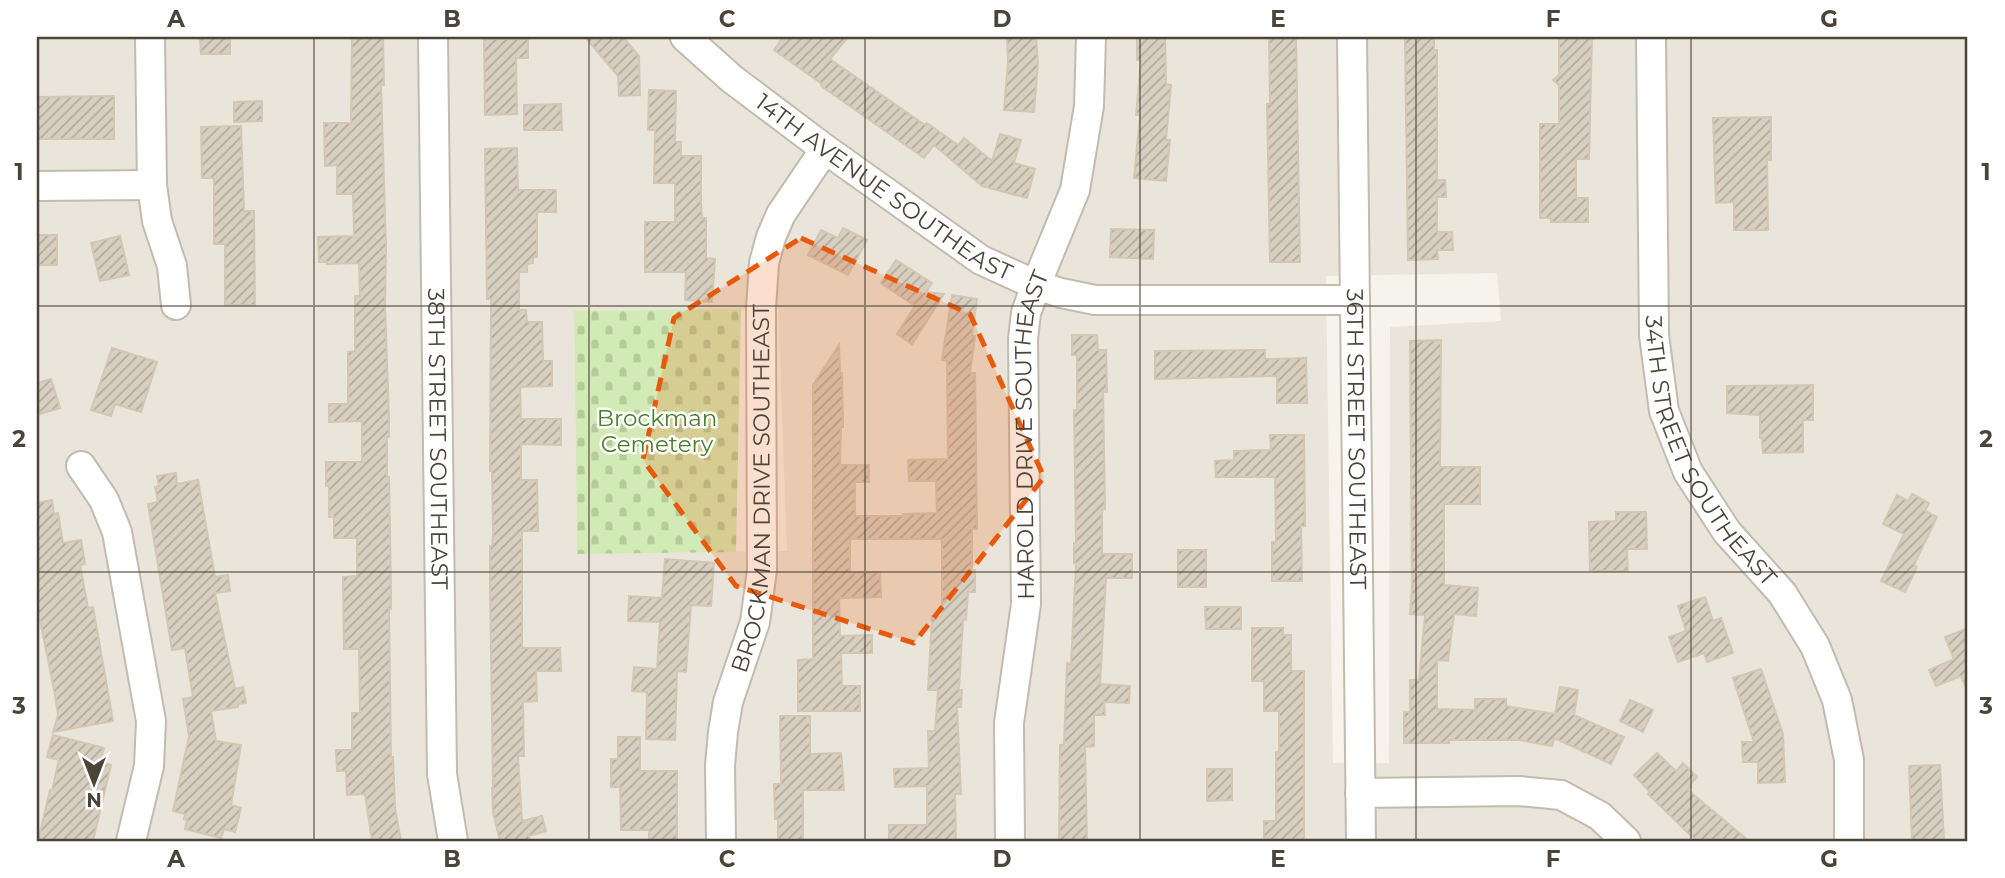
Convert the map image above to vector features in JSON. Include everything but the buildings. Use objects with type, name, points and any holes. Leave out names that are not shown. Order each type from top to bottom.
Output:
[{"type":"street","points":[[150,37],[152,185],[157,222],[172,266],[176,305]]},
{"type":"street","name":"38TH STREET SOUTHEAST","points":[[433,37],[442,774],[453,841]]},
{"type":"street","name":"14TH AVENUE SOUTHEAST","points":[[685,37],[732,79],[981,260],[1036,285],[1095,300],[1355,300]]},
{"type":"street","name":"HAROLD DRIVE SOUTHEAST","points":[[1010,841],[1009,723],[1026,604],[1023,339],[1026,313],[1075,190],[1089,106],[1091,37]]},
{"type":"street","name":"36TH STREET SOUTHEAST","points":[[1352,37],[1361,841]]},
{"type":"street","name":"34TH STREET SOUTHEAST","points":[[1651,37],[1654,335],[1664,411],[1688,472],[1727,532],[1782,593],[1815,646],[1837,700],[1849,760],[1849,841]]},
{"type":"street","name":"BROCKMAN DRIVE SOUTHEAST","points":[[721,841],[720,765],[723,733],[728,702],[755,622],[762,570],[761,308],[764,263],[781,214],[825,149]]},
{"type":"street","points":[[37,186],[152,185]]},
{"type":"street","points":[[81,466],[104,500],[117,532],[151,721],[149,766],[131,841]]},
{"type":"street","points":[[1360,793],[1519,791],[1561,795],[1600,816],[1626,841]]},
{"type":"highlighted area","points":[[801,238],[970,314],[1044,477],[914,643],[736,586],[643,460],[674,318]]},
{"type":"shaded area","points":[[37,37],[1968,37],[1968,841],[37,841]],"holes":[[[1497,273],[1501,321],[1390,327],[1389,763],[1333,763],[1326,276]],[[778,309],[787,551],[577,554],[574,311]]]},
{"type":"green space","name":"Brockman Cemetery","points":[[741,309],[736,552],[577,554],[574,311]]}]
